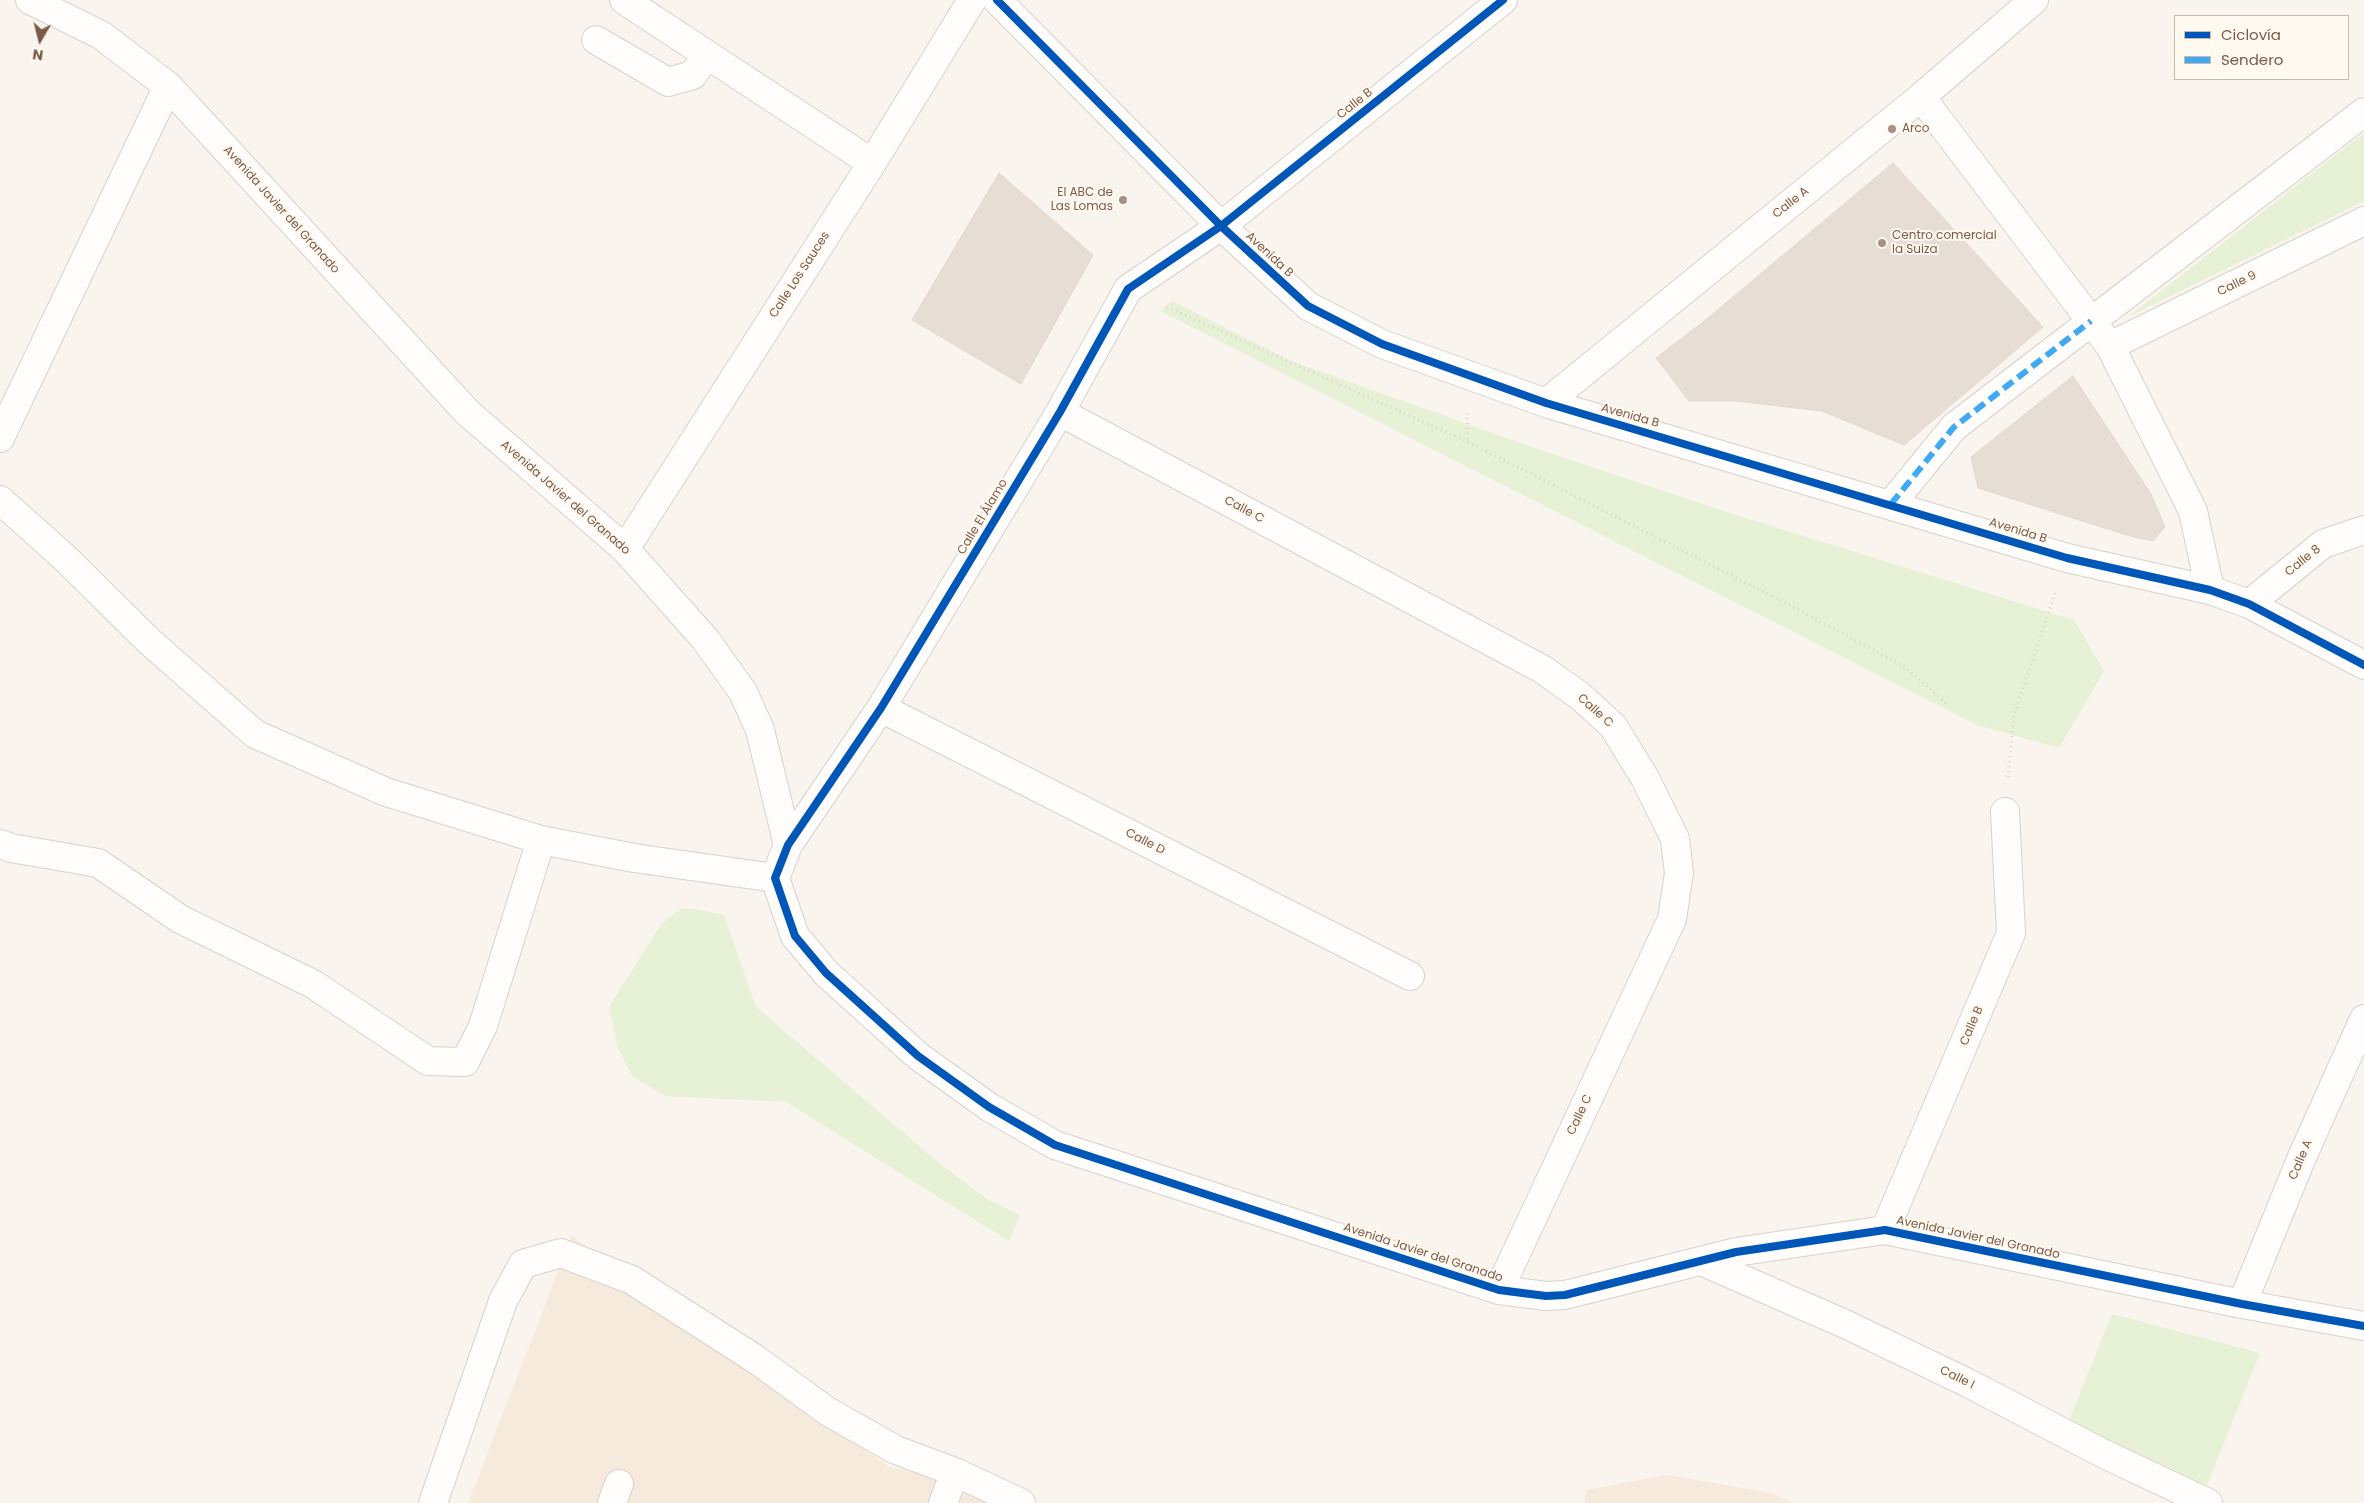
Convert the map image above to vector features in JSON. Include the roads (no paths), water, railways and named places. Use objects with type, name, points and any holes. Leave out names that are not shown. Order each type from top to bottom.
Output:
[{"type":"street","name":"Avenida Javier del Granado","points":[[30,0],[101,35],[168,86],[467,412],[625,549],[705,639],[742,692],[760,730],[788,845]]},
{"type":"street","points":[[624,0],[872,163]]},
{"type":"street","name":"Calle Los Sauces","points":[[625,549],[872,163],[972,0]]},
{"type":"street","name":"Avenida B","points":[[997,0],[1221,226],[1308,306],[1382,344],[1546,403],[1891,504],[2067,558],[2210,590],[2249,604],[2364,665]]},
{"type":"street","name":"Calle B","points":[[1221,226],[1503,0]]},
{"type":"street","name":"Calle A","points":[[1546,403],[1921,97],[2034,0]]},
{"type":"street","points":[[596,40],[668,82],[693,76],[708,55]]},
{"type":"street","points":[[0,438],[168,86]]},
{"type":"street","points":[[1921,97],[2110,346],[2193,511],[2210,590]]},
{"type":"street","points":[[1891,504],[1954,427],[2364,112]]},
{"type":"street","name":"Calle 9","points":[[2110,346],[2364,221]]},
{"type":"street","name":"Calle El Álamo","points":[[788,845],[881,708],[1060,412],[1128,289],[1221,226]]},
{"type":"street","name":"Calle C","points":[[1060,412],[1542,669],[1580,696],[1613,726],[1646,778],[1675,840],[1679,873],[1672,920],[1498,1290]]},
{"type":"street","points":[[0,500],[65,558],[150,642],[255,734],[386,792],[541,840],[634,858],[775,878],[788,845]]},
{"type":"street","name":"Calle 8","points":[[2249,604],[2323,544],[2364,530]]},
{"type":"street","name":"Calle D","points":[[881,708],[1410,976]]},
{"type":"street","name":"Calle B","points":[[1884,1230],[2011,933],[2005,812]]},
{"type":"street","points":[[0,844],[11,848],[98,863],[180,919],[313,984],[428,1061],[465,1062],[483,1026],[541,840]]},
{"type":"street","name":"Avenida Javier del Granado","points":[[775,878],[794,936],[826,973],[918,1056],[989,1107],[1055,1145],[1498,1290],[1523,1294],[1565,1295],[1736,1252],[1884,1230],[2242,1304],[2364,1326]]},
{"type":"street","name":"Calle A","points":[[2242,1304],[2302,1157],[2364,1018]]},
{"type":"street","points":[[433,1503],[503,1301],[523,1264],[561,1253],[632,1280],[757,1360],[828,1412],[896,1450],[955,1472],[1021,1503]]},
{"type":"street","name":"Calle I","points":[[1701,1261],[1863,1332],[1968,1383],[2104,1454],[2208,1503]]},
{"type":"street","points":[[944,1503],[955,1472]]},
{"type":"place","name":"Arco","points":[[1892,129]]},
{"type":"place","name":"El ABC de Las Lomas","points":[[1123,200]]},
{"type":"place","name":"Centro comercial la Suiza","points":[[1882,243]]}]
